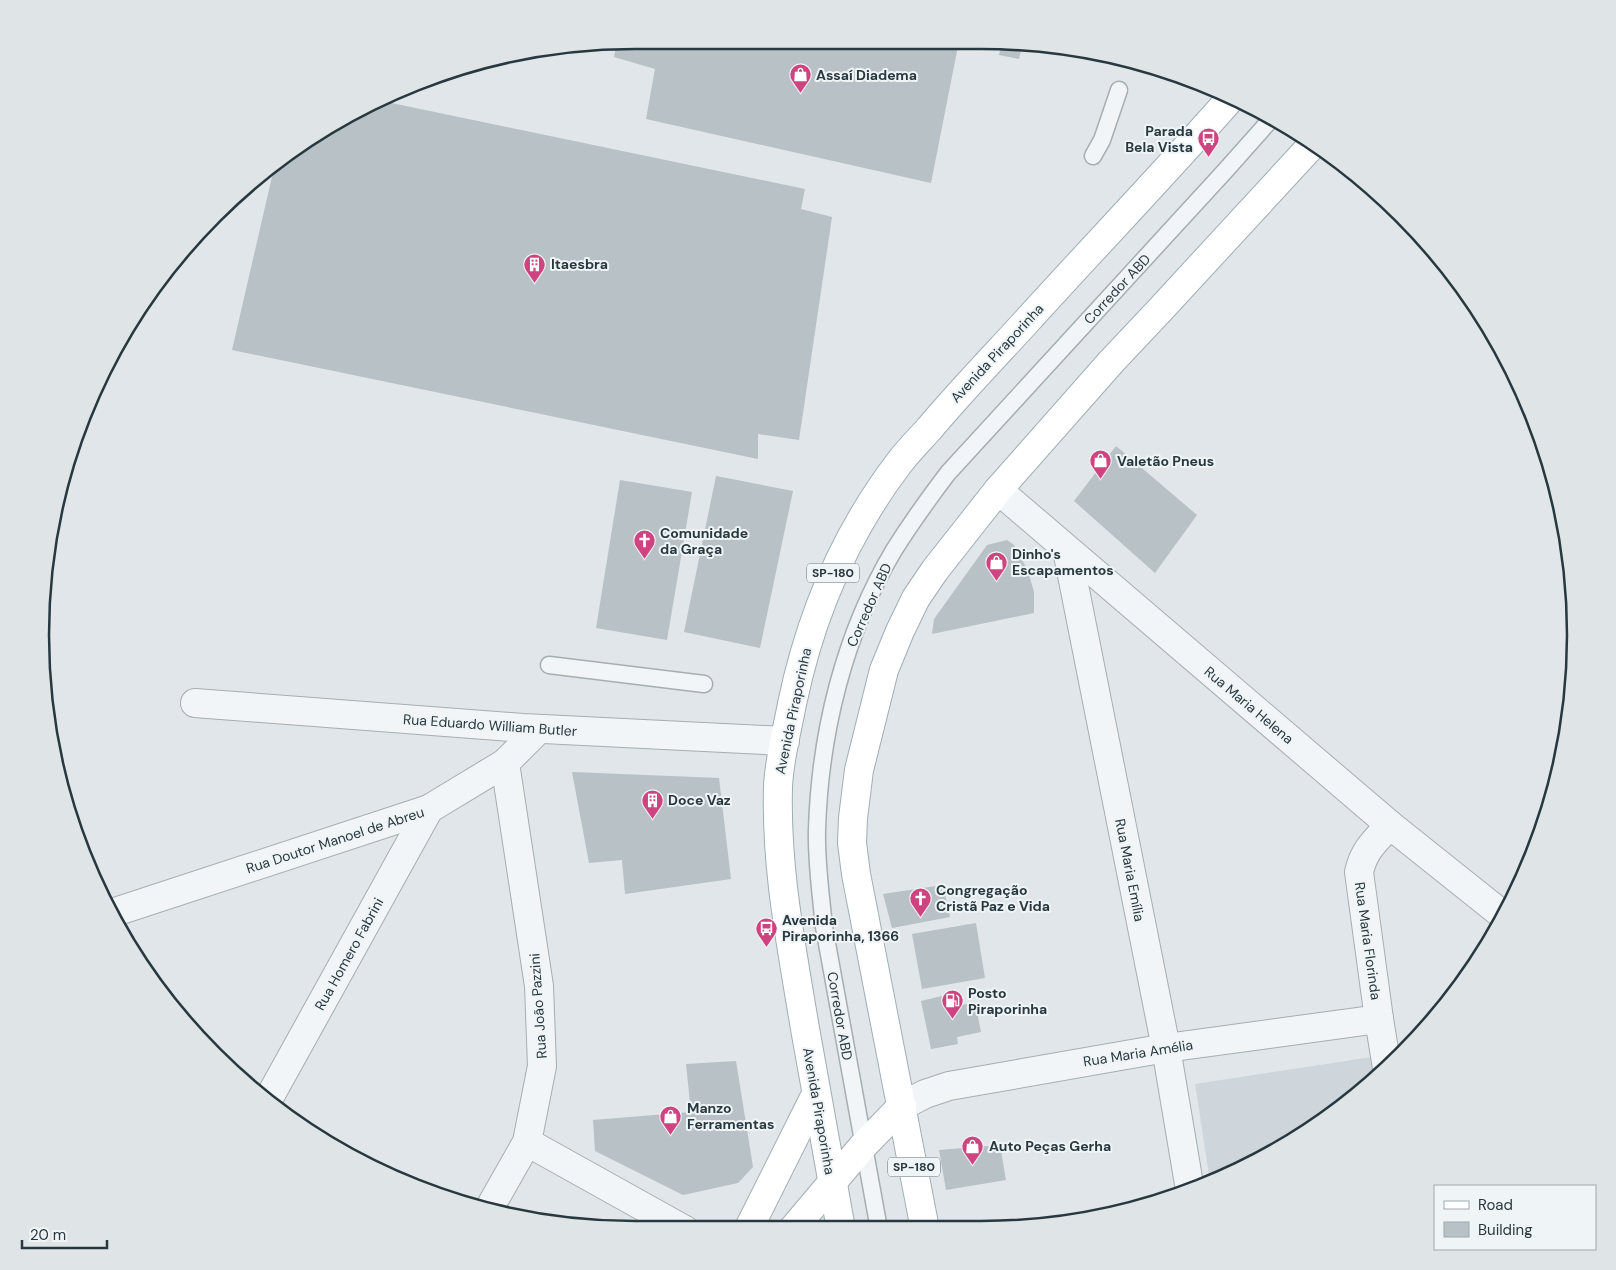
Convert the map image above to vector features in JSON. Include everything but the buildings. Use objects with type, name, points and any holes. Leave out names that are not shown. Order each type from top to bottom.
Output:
[{"type":"main road","name":"Avenida Piraporinha","points":[[839,1221],[816,1094],[780,870],[778,782],[784,741],[809,637],[827,588],[846,546],[895,469],[948,407],[1227,103]]},
{"type":"main road","points":[[1282,179],[1288,152],[1296,141]]},
{"type":"main road","name":"SP-180","points":[[924,1221],[852,843],[852,818],[859,770],[884,670],[912,606],[935,570],[998,490],[1111,362],[1309,149]]},
{"type":"main road","points":[[752,1221],[816,1094]]},
{"type":"main road","points":[[800,1221],[863,1146],[902,1106]]},
{"type":"street","name":"Rua Maria Helena","points":[[998,490],[1390,825],[1498,911]]},
{"type":"street","name":"Rua Maria Emília","points":[[1067,550],[1166,1048],[1189,1183]]},
{"type":"street","name":"Rua Eduardo William Butler","points":[[195,703],[539,730],[784,741]]},
{"type":"street","name":"Rua Doutor Manoel de Abreu","points":[[118,911],[429,809],[505,763],[539,730]]},
{"type":"street","name":"Rua João Pazzini","points":[[492,1203],[527,1142],[542,1066],[539,986],[505,763]]},
{"type":"street","name":"Rua Homero Fabrini","points":[[271,1094],[429,809]]},
{"type":"street","name":"Rua Maria Florinda","points":[[1385,1060],[1378,1019],[1359,872],[1362,859],[1368,849],[1390,825]]},
{"type":"street","name":"Rua Maria Amélia","points":[[902,1106],[925,1094],[949,1086],[1166,1048],[1378,1019]]},
{"type":"street","points":[[527,1142],[669,1221]]},
{"type":"lane","points":[[1093,156],[1102,140],[1119,90]]},
{"type":"lane","name":"Corredor ABD","points":[[877,1221],[824,927],[819,879],[817,830],[820,782],[837,686],[852,640],[871,595],[893,552],[919,511],[948,473],[1267,123]]},
{"type":"lane","points":[[549,665],[704,684]]},
{"type":"shaded area","points":[[1372,1057],[1374,1071],[1338,1100],[1274,1143],[1209,1175],[1195,1084]]},
{"type":"place","name":"Assaí Diadema","points":[[800,94]]},
{"type":"place","name":"Parada Bela Vista","points":[[1209,158]]},
{"type":"place","name":"Itaesbra","points":[[535,283]]},
{"type":"place","name":"Valetão Pneus","points":[[1101,480]]},
{"type":"place","name":"Comunidade da Graça","points":[[644,560]]},
{"type":"place","name":"Dinho's Escapamentos","points":[[996,581]]},
{"type":"place","name":"Doce Vaz","points":[[652,819]]},
{"type":"place","name":"Congregação Cristã Paz e Vida","points":[[920,917]]},
{"type":"place","name":"Avenida Piraporinha, 1366","points":[[766,947]]},
{"type":"place","name":"Posto Piraporinha","points":[[952,1020]]},
{"type":"place","name":"Manzo Ferramentas","points":[[671,1135]]},
{"type":"place","name":"Auto Peças Gerha","points":[[973,1165]]}]
